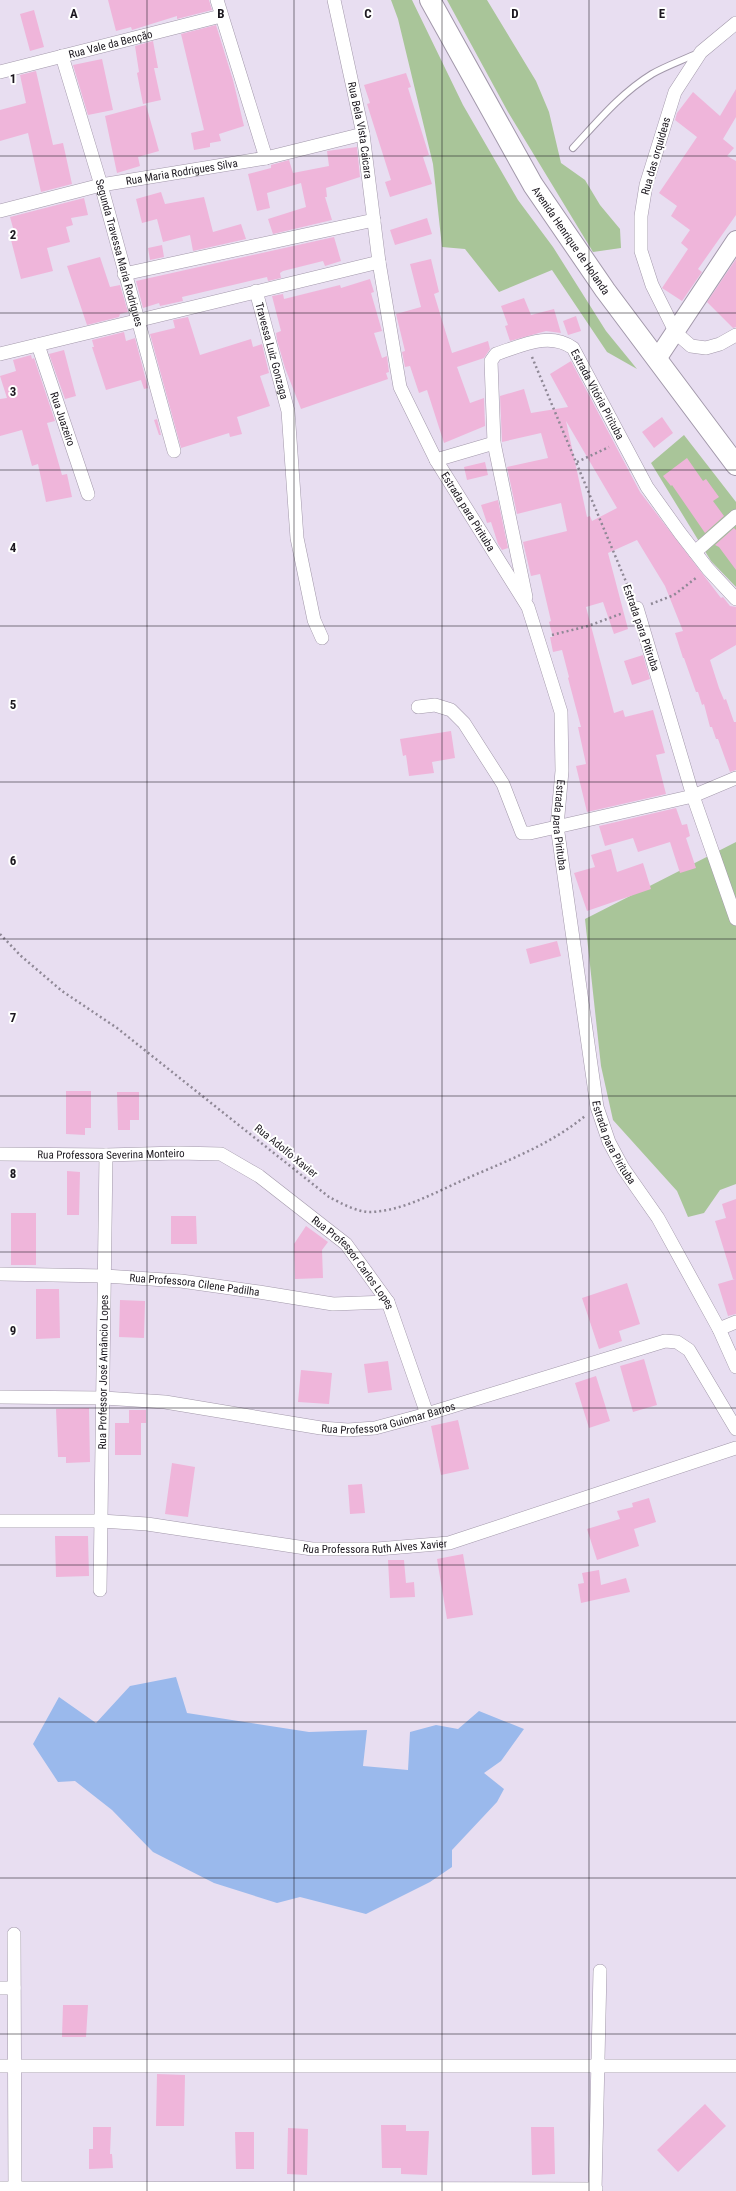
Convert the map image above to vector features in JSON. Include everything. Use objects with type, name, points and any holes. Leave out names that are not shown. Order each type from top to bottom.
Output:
[{"type":"main road","name":"Avenida Henrique de Holanda","points":[[430,0],[503,134],[533,185],[600,284],[736,465]]},
{"type":"main road","points":[[657,359],[676,333],[736,240]]},
{"type":"street","points":[[217,0],[266,158]]},
{"type":"street","name":"Rua Bela Vista Caicara","points":[[334,0],[363,134],[379,262]]},
{"type":"street","name":"Rua Vale da Benção","points":[[0,72],[221,16]]},
{"type":"street","points":[[701,52],[736,23]]},
{"type":"street","name":"Rua das orquideas","points":[[676,333],[652,285],[641,251],[641,216],[646,184],[675,92],[701,52]]},
{"type":"street","name":"Segunda Travessa Maria Rodrigues","points":[[62,56],[101,185],[124,274],[174,451]]},
{"type":"street","name":"Rua Maria Rodrigues Silva","points":[[0,211],[101,185],[266,158],[363,134]]},
{"type":"street","points":[[124,274],[374,220]]},
{"type":"street","points":[[0,354],[379,262]]},
{"type":"street","name":"Estrada para Pirituba","points":[[379,262],[403,398],[436,460],[528,607],[561,712],[562,771],[557,826],[597,1107],[609,1142],[623,1168],[658,1218],[719,1329],[736,1367]]},
{"type":"street","name":"Travessa Luiz Gonzaga","points":[[256,291],[288,411],[298,538],[314,620],[322,638]]},
{"type":"street","points":[[676,333],[691,346],[706,348],[720,344],[736,334]]},
{"type":"street","name":"Estrada Vitória Pirituba","points":[[528,607],[494,443],[491,361],[496,354],[542,340],[557,340],[573,348],[647,487],[708,569],[736,599]]},
{"type":"street","name":"Rua Juazeiro","points":[[38,345],[88,494]]},
{"type":"street","points":[[436,460],[494,443]]},
{"type":"street","points":[[695,552],[736,516]]},
{"type":"street","name":"Estrada para Pitiruba","points":[[637,608],[692,796],[736,919]]},
{"type":"street","points":[[418,707],[435,705],[451,710],[464,723],[503,784],[522,833],[530,833],[692,796],[736,778]]},
{"type":"street","name":"Rua Professora Severina Monteiro","points":[[0,1154],[221,1154]]},
{"type":"street","name":"Rua Professor Carlos Lopes","points":[[221,1154],[259,1176],[346,1244],[388,1302],[427,1414]]},
{"type":"street","name":"Rua Professor José Amâncio Lopes","points":[[100,1590],[104,1398],[106,1155]]},
{"type":"street","name":"Rua Professora Cilene Padilha","points":[[0,1274],[105,1276],[181,1281],[334,1304],[388,1302]]},
{"type":"street","points":[[719,1329],[736,1322]]},
{"type":"street","name":"Rua Professora Guiomar Barros","points":[[0,1397],[104,1398],[166,1402],[321,1428],[348,1430],[375,1428],[427,1414],[665,1341],[677,1342],[689,1350],[736,1429]]},
{"type":"street","name":"Rua Professora Ruth Alves Xavier","points":[[0,1521],[101,1521],[148,1524],[312,1549],[377,1549],[449,1544],[736,1448]]},
{"type":"street","points":[[14,1934],[15,2190]]},
{"type":"street","points":[[0,2188],[15,2190],[596,2190],[600,1971]]},
{"type":"street","points":[[0,1988],[14,1988]]},
{"type":"street","points":[[0,2066],[736,2066]]},
{"type":"lane","points":[[573,148],[614,104],[632,88],[654,74],[701,52]]},
{"type":"path","name":"Estrada para Pitiruba","points":[[526,344],[577,462],[637,608]]},
{"type":"path","points":[[577,462],[623,440]]},
{"type":"path","points":[[537,639],[588,626],[637,608],[656,603],[674,594],[708,569]]},
{"type":"path","name":"Rua Adolfo Xavier","points":[[0,934],[21,956],[62,991],[117,1028],[329,1197],[352,1207],[370,1212],[398,1209],[511,1160],[576,1124],[597,1107]]},
{"type":"green space","points":[[391,0],[412,0],[463,105],[518,200],[553,247],[606,331],[637,369],[607,352],[552,270],[499,292],[465,249],[442,247],[433,164],[398,19]]},
{"type":"green space","points":[[447,0],[487,0],[536,81],[549,112],[561,163],[585,180],[600,205],[620,229],[621,248],[593,252],[508,112]]},
{"type":"green space","points":[[684,435],[736,502],[736,587],[711,561],[651,463]]},
{"type":"green space","points":[[736,842],[736,1184],[720,1190],[704,1213],[688,1217],[677,1191],[613,1120],[601,1066],[585,919]]},
{"type":"water","points":[[176,1677],[187,1713],[309,1732],[367,1730],[363,1766],[408,1770],[410,1732],[436,1725],[458,1729],[479,1711],[524,1729],[501,1761],[484,1773],[504,1789],[497,1802],[452,1850],[452,1867],[430,1882],[366,1914],[300,1897],[277,1903],[214,1883],[153,1852],[112,1810],[75,1781],[58,1782],[33,1744],[59,1697],[96,1723],[130,1686]]},
{"type":"building","points":[[108,0],[209,0],[212,10],[177,19],[177,16],[132,30],[131,27],[116,31]]},
{"type":"building","points":[[34,10],[44,47],[30,51],[20,14]]},
{"type":"building","points":[[216,25],[233,80],[244,126],[219,134],[221,141],[210,143],[210,147],[194,150],[191,133],[204,130],[181,34]]},
{"type":"building","points":[[153,41],[158,68],[154,68],[161,100],[143,104],[137,73],[139,72],[135,46]]},
{"type":"building","points":[[102,59],[113,110],[88,115],[73,65]]},
{"type":"building","points":[[36,71],[53,145],[63,143],[72,184],[41,192],[28,133],[0,141],[0,110],[26,103],[20,75]]},
{"type":"building","points":[[406,73],[411,87],[408,88],[429,155],[423,157],[432,184],[390,197],[385,182],[391,180],[367,104],[370,103],[364,85]]},
{"type":"building","points":[[736,89],[736,117],[723,139],[734,148],[727,156],[736,161],[736,215],[698,269],[702,272],[682,301],[662,288],[688,249],[681,243],[690,230],[671,216],[677,206],[659,193],[697,137],[675,120],[677,113],[693,92],[720,116]]},
{"type":"building","points":[[146,105],[159,151],[138,157],[140,166],[117,173],[105,116]]},
{"type":"building","points":[[357,147],[360,177],[326,188],[327,197],[325,197],[332,220],[273,234],[268,219],[306,207],[301,183],[267,193],[270,208],[257,211],[248,174],[271,168],[271,165],[289,160],[293,173],[329,166],[327,151]]},
{"type":"building","points":[[161,192],[165,204],[204,197],[213,232],[241,224],[246,239],[193,251],[190,235],[163,242],[157,219],[142,223],[136,199]]},
{"type":"building","points":[[84,198],[88,215],[71,218],[73,225],[66,227],[70,242],[47,248],[53,271],[21,279],[10,236],[15,235],[10,217]]},
{"type":"building","points":[[427,218],[432,234],[395,245],[390,230]]},
{"type":"building","points":[[334,237],[341,261],[325,266],[323,261],[283,271],[280,273],[281,278],[268,281],[267,277],[182,297],[183,301],[160,306],[159,303],[143,308],[136,281]]},
{"type":"building","points":[[162,245],[164,257],[150,260],[148,248]]},
{"type":"building","points":[[100,257],[110,287],[120,285],[128,312],[120,314],[119,317],[87,325],[67,266]]},
{"type":"building","points":[[431,259],[439,292],[434,294],[452,353],[488,341],[490,349],[484,358],[457,367],[470,403],[484,398],[485,426],[444,443],[427,390],[419,393],[410,366],[405,367],[402,352],[405,351],[396,314],[421,307],[410,264]]},
{"type":"building","points":[[736,259],[736,327],[733,328],[707,302]]},
{"type":"building","points":[[370,279],[374,292],[371,293],[382,331],[374,333],[382,358],[387,356],[389,372],[386,373],[388,379],[301,409],[285,368],[277,340],[276,333],[281,331],[272,296],[283,294],[284,299],[340,285],[341,288]]},
{"type":"building","points":[[524,298],[531,315],[554,309],[561,333],[546,331],[510,341],[505,326],[508,325],[501,306]]},
{"type":"building","points":[[576,316],[581,331],[568,335],[563,321]]},
{"type":"building","points":[[188,317],[200,355],[251,339],[253,347],[262,344],[269,373],[260,376],[270,406],[237,417],[242,434],[230,437],[229,433],[181,448],[150,334],[175,328],[173,320]]},
{"type":"building","points":[[124,332],[126,341],[135,338],[148,388],[144,389],[141,380],[106,390],[92,347],[94,347],[92,340]]},
{"type":"building","points":[[64,350],[76,396],[65,399],[49,354]]},
{"type":"building","points":[[31,355],[32,359],[34,358],[55,421],[47,423],[62,475],[67,474],[72,497],[46,502],[38,464],[32,466],[22,430],[0,436],[0,399],[7,398],[0,376],[16,371],[13,360]]},
{"type":"building","points":[[571,361],[640,492],[721,598],[723,597],[730,606],[736,607],[736,645],[710,660],[724,700],[726,699],[734,722],[736,722],[736,770],[730,772],[718,739],[716,739],[712,727],[710,727],[704,704],[702,705],[698,692],[696,692],[683,658],[675,633],[683,631],[665,586],[637,540],[608,553],[628,629],[614,634],[603,602],[586,607],[614,713],[623,710],[625,717],[653,710],[665,753],[656,755],[666,794],[587,812],[576,766],[586,764],[578,727],[581,727],[562,650],[553,652],[550,637],[553,637],[549,622],[551,621],[540,574],[531,576],[523,542],[567,531],[561,503],[517,514],[507,467],[548,458],[541,433],[502,442],[500,396],[524,389],[531,413],[568,407],[550,374]],"holes":[[[566,421],[617,508],[592,521],[590,516],[587,517]]]},
{"type":"building","points":[[662,417],[673,433],[654,448],[642,432]]},
{"type":"building","points":[[157,419],[161,435],[159,435],[154,420]]},
{"type":"building","points":[[687,458],[703,481],[706,479],[719,497],[713,501],[724,516],[705,533],[672,485],[671,486],[663,476]]},
{"type":"building","points":[[485,462],[488,475],[467,480],[464,467]]},
{"type":"building","points":[[498,500],[508,548],[502,550],[498,544],[491,522],[487,523],[481,505]]},
{"type":"building","points":[[734,528],[736,530],[736,570],[719,547],[715,545]]},
{"type":"building","points":[[643,655],[650,679],[632,685],[624,661]]},
{"type":"building","points":[[451,731],[455,758],[432,762],[434,773],[409,776],[406,755],[403,756],[400,739]]},
{"type":"building","points":[[676,808],[682,825],[687,824],[690,836],[686,838],[696,868],[680,873],[670,842],[638,852],[633,838],[605,846],[599,826]]},
{"type":"building","points":[[611,849],[617,872],[643,863],[651,889],[587,911],[574,873],[595,867],[591,855]]},
{"type":"building","points":[[557,941],[561,956],[530,964],[526,949]]},
{"type":"building","points":[[66,1091],[91,1091],[91,1128],[85,1128],[85,1135],[66,1134]]},
{"type":"building","points":[[117,1092],[139,1092],[139,1120],[130,1120],[130,1130],[118,1130]]},
{"type":"building","points":[[67,1171],[80,1172],[79,1215],[67,1215]]},
{"type":"building","points":[[736,1199],[736,1314],[728,1316],[718,1284],[735,1279],[733,1279],[715,1221],[726,1218],[722,1204]]},
{"type":"building","points":[[11,1213],[36,1213],[36,1265],[11,1265]]},
{"type":"building","points":[[171,1216],[196,1216],[197,1244],[171,1244]]},
{"type":"building","points":[[306,1226],[328,1242],[322,1250],[323,1278],[295,1279],[294,1244]]},
{"type":"building","points":[[627,1283],[640,1324],[619,1331],[622,1341],[599,1349],[582,1298]]},
{"type":"building","points":[[36,1289],[59,1289],[60,1338],[36,1339]]},
{"type":"building","points":[[120,1300],[145,1301],[144,1338],[119,1337]]},
{"type":"building","points":[[644,1359],[657,1405],[633,1412],[620,1366]]},
{"type":"building","points":[[388,1361],[392,1390],[368,1393],[364,1364]]},
{"type":"building","points":[[301,1370],[332,1373],[329,1404],[298,1402]]},
{"type":"building","points":[[596,1376],[610,1421],[589,1428],[575,1383]]},
{"type":"building","points":[[89,1408],[90,1462],[66,1463],[66,1457],[58,1457],[56,1409]]},
{"type":"building","points":[[129,1410],[146,1410],[146,1423],[141,1423],[141,1455],[115,1455],[115,1423],[129,1423]]},
{"type":"building","points":[[458,1420],[469,1469],[441,1475],[431,1426]]},
{"type":"building","points":[[172,1463],[195,1467],[188,1517],[165,1514]]},
{"type":"building","points":[[362,1484],[365,1513],[350,1514],[348,1485]]},
{"type":"building","points":[[649,1498],[656,1522],[634,1529],[639,1546],[597,1560],[587,1529],[620,1519],[617,1511],[633,1507],[632,1503]]},
{"type":"building","points":[[55,1536],[88,1536],[89,1576],[56,1577]]},
{"type":"building","points":[[463,1554],[473,1615],[447,1619],[437,1559]]},
{"type":"building","points":[[388,1560],[404,1560],[406,1583],[414,1582],[415,1597],[390,1598]]},
{"type":"building","points":[[599,1570],[601,1585],[626,1578],[630,1592],[581,1603],[578,1584],[584,1583],[582,1573]]},
{"type":"building","points":[[63,2005],[88,2005],[86,2037],[62,2037]]},
{"type":"building","points":[[157,2074],[185,2075],[184,2126],[156,2126]]},
{"type":"building","points":[[705,2104],[726,2126],[678,2172],[657,2150]]},
{"type":"building","points":[[381,2125],[406,2125],[406,2131],[429,2131],[427,2175],[401,2174],[401,2168],[382,2168]]},
{"type":"building","points":[[93,2127],[111,2127],[110,2154],[112,2154],[113,2168],[89,2169],[89,2149],[93,2149]]},
{"type":"building","points":[[531,2127],[554,2127],[555,2174],[532,2175]]},
{"type":"building","points":[[288,2128],[308,2129],[307,2175],[287,2174]]},
{"type":"building","points":[[235,2132],[254,2132],[254,2169],[236,2169]]}]
